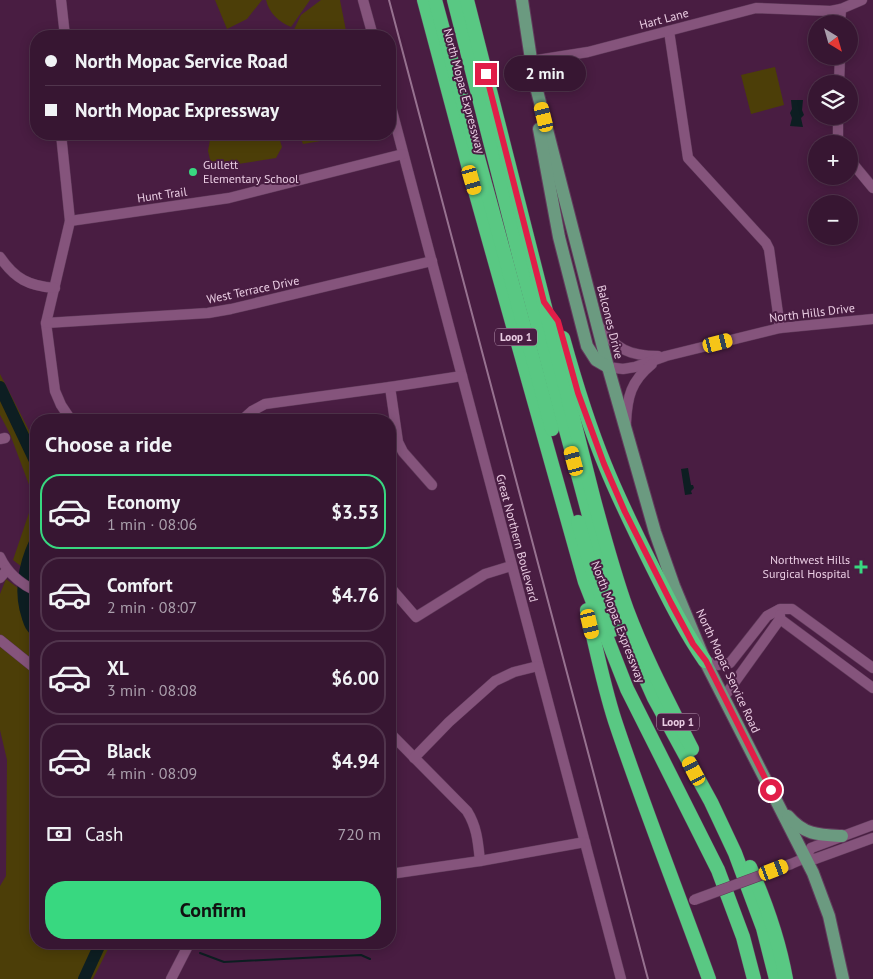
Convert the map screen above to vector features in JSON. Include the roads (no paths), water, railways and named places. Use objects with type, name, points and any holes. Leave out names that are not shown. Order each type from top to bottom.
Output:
[{"type":"highway","name":"North Mopac Expressway","points":[[424,0],[472,180],[585,582],[627,689],[718,870],[743,937],[754,979]]},
{"type":"highway","points":[[435,0],[591,567],[607,614],[644,703],[725,862],[749,926],[764,979]]},
{"type":"highway","points":[[454,0],[503,196],[596,547],[616,609],[654,698],[710,802],[734,853],[763,928],[776,979]]},
{"type":"highway","name":"North Mopac Expressway","points":[[467,0],[608,549],[628,610],[647,658],[745,856],[765,901],[780,949],[786,979]]},
{"type":"highway","points":[[449,92],[497,227]]},
{"type":"highway","points":[[544,302],[558,321],[578,393],[604,464],[625,512],[693,644],[706,661]]},
{"type":"highway","points":[[585,582],[586,605],[603,680],[651,826],[688,903],[709,979]]},
{"type":"highway","points":[[647,658],[651,681],[668,723]]},
{"type":"highway","points":[[780,949],[792,979]]},
{"type":"main road","name":"Balcones Drive","points":[[522,0],[534,79],[608,367]]},
{"type":"main road","name":"Balcones Drive","points":[[534,79],[536,108],[559,237],[587,346],[596,360],[608,367]]},
{"type":"main road","name":"North Mopac Service Road","points":[[608,367],[655,532],[674,586],[706,661],[806,858],[829,916],[843,979]]},
{"type":"main road","points":[[779,806],[793,822],[806,831],[820,835],[842,836]]},
{"type":"street","points":[[61,0],[64,30]]},
{"type":"street","points":[[363,0],[371,30]]},
{"type":"street","name":"Hart Lane","points":[[531,61],[588,52],[669,31],[756,4],[831,10],[840,9],[862,0]]},
{"type":"street","points":[[840,9],[840,15]]},
{"type":"street","points":[[669,31],[688,158],[770,249],[780,328]]},
{"type":"street","name":"Great Northern Boulevard","points":[[396,127],[621,979]]},
{"type":"street","points":[[62,140],[70,221],[46,323],[55,391],[67,414]]},
{"type":"street","name":"Hunt Trail","points":[[70,221],[229,198],[403,154]]},
{"type":"street","points":[[858,170],[873,188]]},
{"type":"street","points":[[0,257],[8,269],[19,278],[37,286],[54,288]]},
{"type":"street","name":"West Terrace Drive","points":[[46,323],[208,313],[432,261]]},
{"type":"street","name":"North Hills Drive","points":[[608,367],[624,369],[636,367],[666,356],[780,328],[873,319]]},
{"type":"street","name":"North Hills Drive","points":[[596,321],[611,341],[626,352],[642,356],[666,356]]},
{"type":"street","points":[[626,430],[627,401],[634,384],[641,374],[666,356]]},
{"type":"street","points":[[249,414],[265,404],[462,376]]},
{"type":"street","points":[[390,387],[394,414]]},
{"type":"street","points":[[396,428],[398,442],[403,452],[432,486]]},
{"type":"street","points":[[0,557],[10,572],[30,587]]},
{"type":"street","points":[[396,594],[416,617],[485,574],[511,566]]},
{"type":"street","points":[[0,578],[10,572]]},
{"type":"street","points":[[706,661],[718,665],[730,663],[767,616],[780,614],[792,609],[873,668]]},
{"type":"street","points":[[780,614],[873,688]]},
{"type":"street","points":[[724,697],[780,614]]},
{"type":"street","points":[[0,640],[30,664]]},
{"type":"street","points":[[414,758],[449,722],[495,681],[514,672],[538,666]]},
{"type":"street","points":[[396,740],[467,811],[473,820],[476,830],[480,861]]},
{"type":"street","points":[[806,858],[811,848],[873,826]]},
{"type":"street","points":[[688,903],[806,858],[815,859],[873,838]]},
{"type":"street","points":[[396,873],[480,861],[585,842]]},
{"type":"street","points":[[172,979],[187,949]]},
{"type":"waterway","points":[[0,387],[30,450]]},
{"type":"waterway","points":[[30,554],[23,588],[25,608],[30,623]]},
{"type":"waterway","points":[[84,979],[98,949]]},
{"type":"waterway","points":[[200,953],[224,962],[361,955],[370,959]]},
{"type":"railway","points":[[389,0],[648,979]]},
{"type":"place","name":"Gullett Elementary School","points":[[193,172]]},
{"type":"place","name":"Northwest Hills Surgical Hospital","points":[[861,567]]}]
